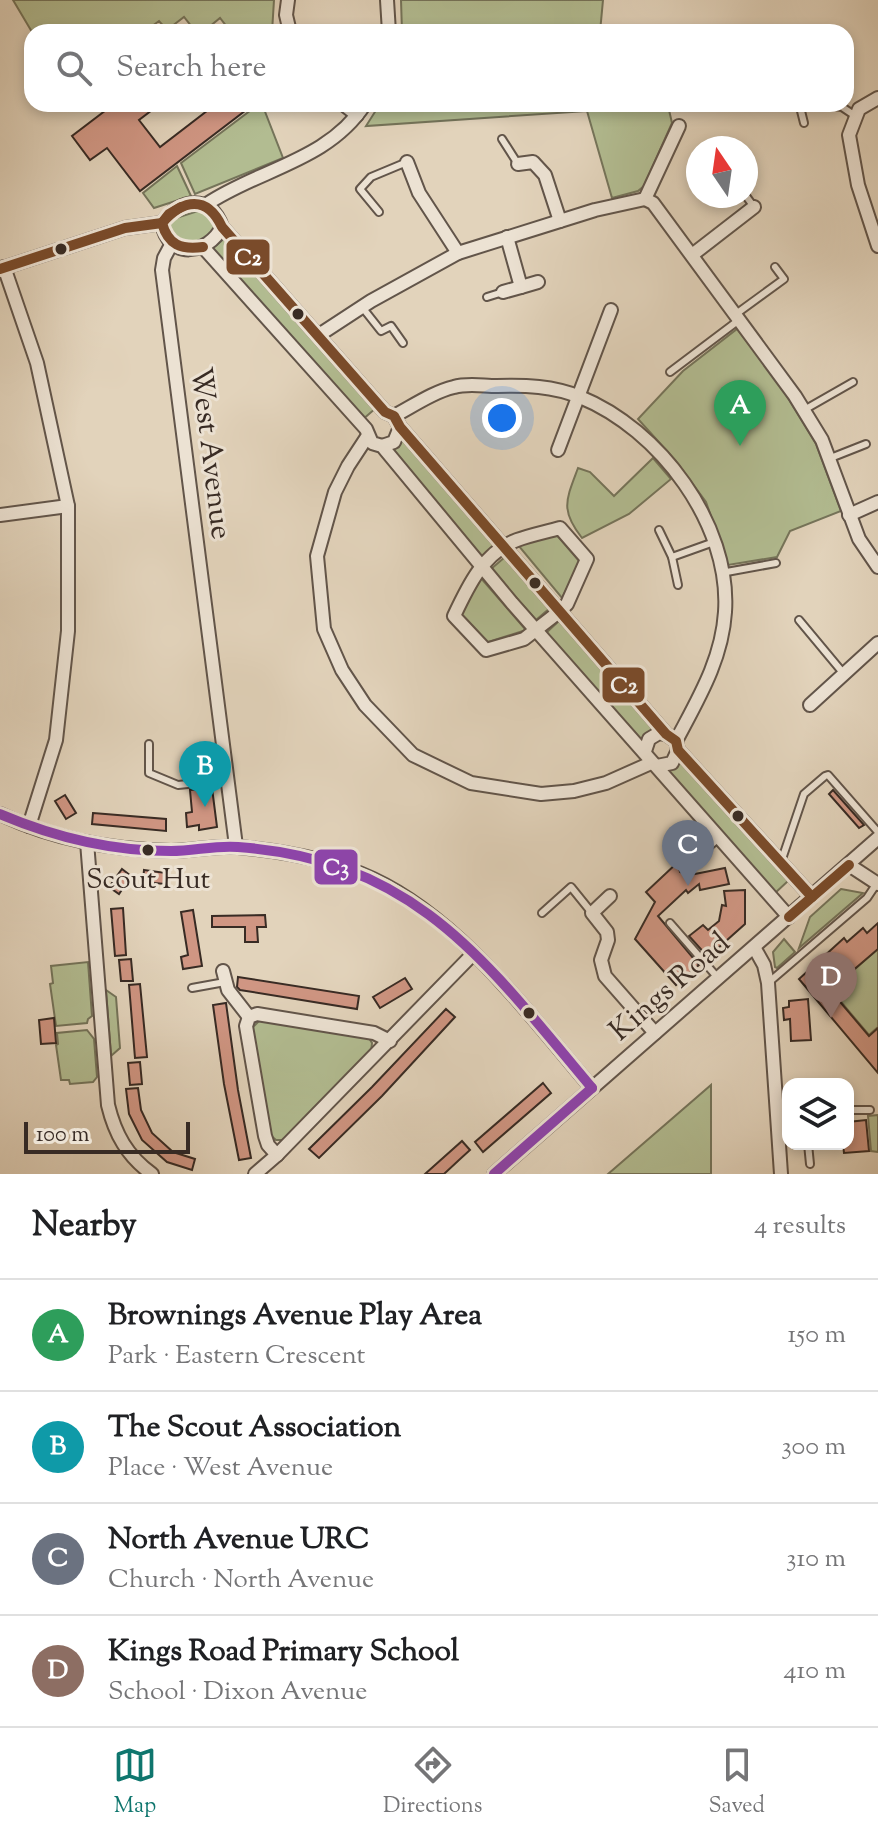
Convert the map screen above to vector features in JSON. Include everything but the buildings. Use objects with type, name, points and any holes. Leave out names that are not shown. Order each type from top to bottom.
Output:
[{"type":"street","points":[[288,0],[288,24]]},
{"type":"street","points":[[387,0],[388,24]]},
{"type":"street","points":[[878,98],[859,109],[849,135],[858,185],[878,246]]},
{"type":"street","points":[[207,204],[323,145],[359,112]]},
{"type":"street","points":[[645,199],[679,126]]},
{"type":"street","points":[[535,146],[533,162],[545,175],[560,221]]},
{"type":"street","points":[[407,162],[419,193],[458,253]]},
{"type":"street","points":[[518,164],[533,162]]},
{"type":"street","points":[[319,335],[458,253],[560,221],[645,199],[653,203],[804,410],[822,440],[859,539],[878,567]]},
{"type":"street","points":[[29,826],[56,740],[68,631],[68,506],[37,363],[2,268],[115,231],[162,223],[169,214],[196,203],[207,204],[217,213],[222,227],[812,897]]},
{"type":"street","points":[[692,255],[743,208]]},
{"type":"street","points":[[162,223],[164,235],[171,245],[187,250],[203,247],[217,238],[222,227]]},
{"type":"street","points":[[507,237],[521,287]]},
{"type":"street","name":"West Avenue","points":[[171,245],[162,270],[236,846]]},
{"type":"street","points":[[203,247],[372,443],[382,446],[481,567],[789,917]]},
{"type":"street","points":[[503,292],[538,282]]},
{"type":"street","points":[[558,450],[611,310]]},
{"type":"street","points":[[535,385],[579,396],[612,413],[644,437],[663,457],[699,505],[714,542],[725,609],[721,642],[710,677],[673,741],[672,763],[651,760],[606,783],[574,791],[541,794],[471,783],[413,755],[365,705],[342,670],[324,629],[317,556],[335,492],[366,433],[372,416],[393,418],[455,386],[535,385]]},
{"type":"street","points":[[382,446],[394,442],[393,418]]},
{"type":"street","points":[[849,515],[878,502]]},
{"type":"street","points":[[0,515],[68,506]]},
{"type":"street","points":[[560,528],[587,559],[567,604],[560,611],[524,639],[486,650],[454,616],[481,567],[515,540],[560,528]]},
{"type":"street","points":[[810,705],[878,643]]},
{"type":"street","points":[[651,760],[649,739],[659,733],[673,741]]},
{"type":"street","points":[[0,814],[59,837],[87,842],[175,851],[236,846],[308,857],[373,879],[422,910],[473,954],[592,1088]]},
{"type":"street","name":"Kings Road","points":[[494,1174],[849,865],[878,835]]},
{"type":"street","points":[[87,842],[108,1105],[121,1144],[136,1162],[152,1174]]},
{"type":"street","points":[[849,865],[878,884]]},
{"type":"street","points":[[610,896],[592,913],[607,932],[608,940],[601,960],[605,976],[655,1033]]},
{"type":"street","points":[[754,947],[764,965],[768,983],[780,1105],[781,1174]]},
{"type":"street","points":[[260,1173],[473,954]]},
{"type":"street","points":[[224,976],[232,998],[249,1017]]},
{"type":"street","points":[[249,1017],[257,1014],[374,1033],[390,1041]]},
{"type":"street","points":[[249,1017],[246,1026],[265,1136],[277,1155]]},
{"type":"lane","points":[[802,112],[804,123]]},
{"type":"lane","points":[[850,112],[857,117]]},
{"type":"lane","points":[[502,139],[518,164]]},
{"type":"lane","points":[[379,212],[360,189],[371,177],[407,162]]},
{"type":"lane","points":[[670,372],[784,279],[775,267]]},
{"type":"lane","points":[[487,297],[503,292]]},
{"type":"lane","points":[[362,307],[381,331],[391,326],[403,343]]},
{"type":"lane","points":[[804,410],[853,382]]},
{"type":"lane","points":[[828,459],[866,444]]},
{"type":"lane","points":[[659,530],[672,557],[678,585]]},
{"type":"lane","points":[[672,557],[714,542]]},
{"type":"lane","points":[[721,573],[776,563]]},
{"type":"lane","points":[[799,620],[844,674]]},
{"type":"lane","points":[[149,744],[149,773],[178,785],[227,780]]},
{"type":"lane","points":[[781,862],[804,794],[828,775],[878,835]]},
{"type":"lane","points":[[684,868],[719,838]]},
{"type":"lane","points":[[768,983],[867,898],[878,884]]},
{"type":"lane","points":[[542,913],[571,887],[592,913]]},
{"type":"lane","points":[[670,923],[718,978]]},
{"type":"lane","points":[[192,988],[224,976]]},
{"type":"lane","points":[[854,1110],[870,1110]]},
{"type":"lane","points":[[809,1150],[810,1164]]},
{"type":"green space","points":[[13,0],[274,0],[272,24],[225,24],[220,18],[213,24],[190,24],[184,17],[175,24],[162,24],[159,21],[155,24],[27,24]]},
{"type":"green space","points":[[401,0],[603,0],[601,24],[402,24]]},
{"type":"green space","points":[[248,112],[265,112],[283,158],[195,194],[181,163]]},
{"type":"green space","points":[[375,112],[572,112],[366,126]]},
{"type":"green space","points":[[587,112],[669,112],[672,123],[644,186],[638,191],[612,198]]},
{"type":"green space","points":[[177,166],[191,196],[154,208],[143,193]]},
{"type":"green space","points":[[201,210],[211,217],[215,225],[206,241],[186,245],[171,238],[169,226],[173,219]]},
{"type":"green space","points":[[226,237],[376,408],[362,420],[212,249]]},
{"type":"green space","points":[[737,329],[777,380],[816,444],[841,511],[790,531],[777,557],[728,565],[706,502],[675,460],[638,419],[683,371]]},
{"type":"green space","points":[[404,439],[495,545],[481,557],[390,451]]},
{"type":"green space","points":[[653,458],[671,479],[629,514],[582,538],[570,520],[567,504],[578,468],[590,472],[614,496]]},
{"type":"green space","points":[[555,533],[580,562],[562,598],[518,545]]},
{"type":"green space","points":[[505,557],[550,608],[536,620],[491,569]]},
{"type":"green space","points":[[480,577],[526,630],[485,643],[461,616]]},
{"type":"green space","points":[[560,620],[655,727],[640,740],[546,633]]},
{"type":"green space","points":[[681,759],[788,881],[774,894],[667,772]]},
{"type":"green space","points":[[841,889],[863,893],[799,948],[810,917]]},
{"type":"green space","points":[[784,939],[795,952],[777,968],[773,952]]},
{"type":"green space","points":[[878,949],[878,1027],[869,1035],[831,990]]},
{"type":"green space","points":[[88,962],[92,1016],[87,1023],[56,1026],[50,984],[53,983],[51,966]]},
{"type":"green space","points":[[106,990],[116,997],[120,1048],[111,1056]]},
{"type":"green space","points":[[260,1020],[369,1038],[372,1043],[371,1052],[286,1140],[276,1140],[269,1134],[252,1031]]},
{"type":"green space","points":[[87,1030],[94,1039],[97,1077],[93,1082],[70,1084],[69,1080],[61,1080],[57,1033]]},
{"type":"green space","points":[[711,1085],[711,1174],[608,1174]]},
{"type":"green space","points":[[878,1115],[878,1152],[871,1151],[868,1116]]},
{"type":"transit line","name":"C2","points":[[0,269],[125,228],[162,223],[186,205],[202,205],[209,210],[385,412],[394,416],[400,427],[666,734],[676,741],[678,750],[812,897]]},
{"type":"transit line","name":"C2","points":[[181,207],[162,223],[168,236],[182,247],[203,247]]},
{"type":"transit line","name":"C3","points":[[0,814],[62,836],[105,845],[171,851],[238,847],[300,856],[354,872],[401,896],[442,925],[481,960],[592,1088]]},
{"type":"transit line","name":"C2","points":[[789,917],[849,865]]},
{"type":"transit line","name":"C3","points":[[494,1174],[592,1088]]},
{"type":"place","name":"Brownings Avenue Play Area","points":[[740,446]]},
{"type":"place","name":"The Scout Association","points":[[205,807]]},
{"type":"place","name":"Scout Hut","points":[[148,850]]},
{"type":"place","name":"North Avenue URC","points":[[688,886]]},
{"type":"place","name":"Kings Road Primary School","points":[[831,1018]]}]
